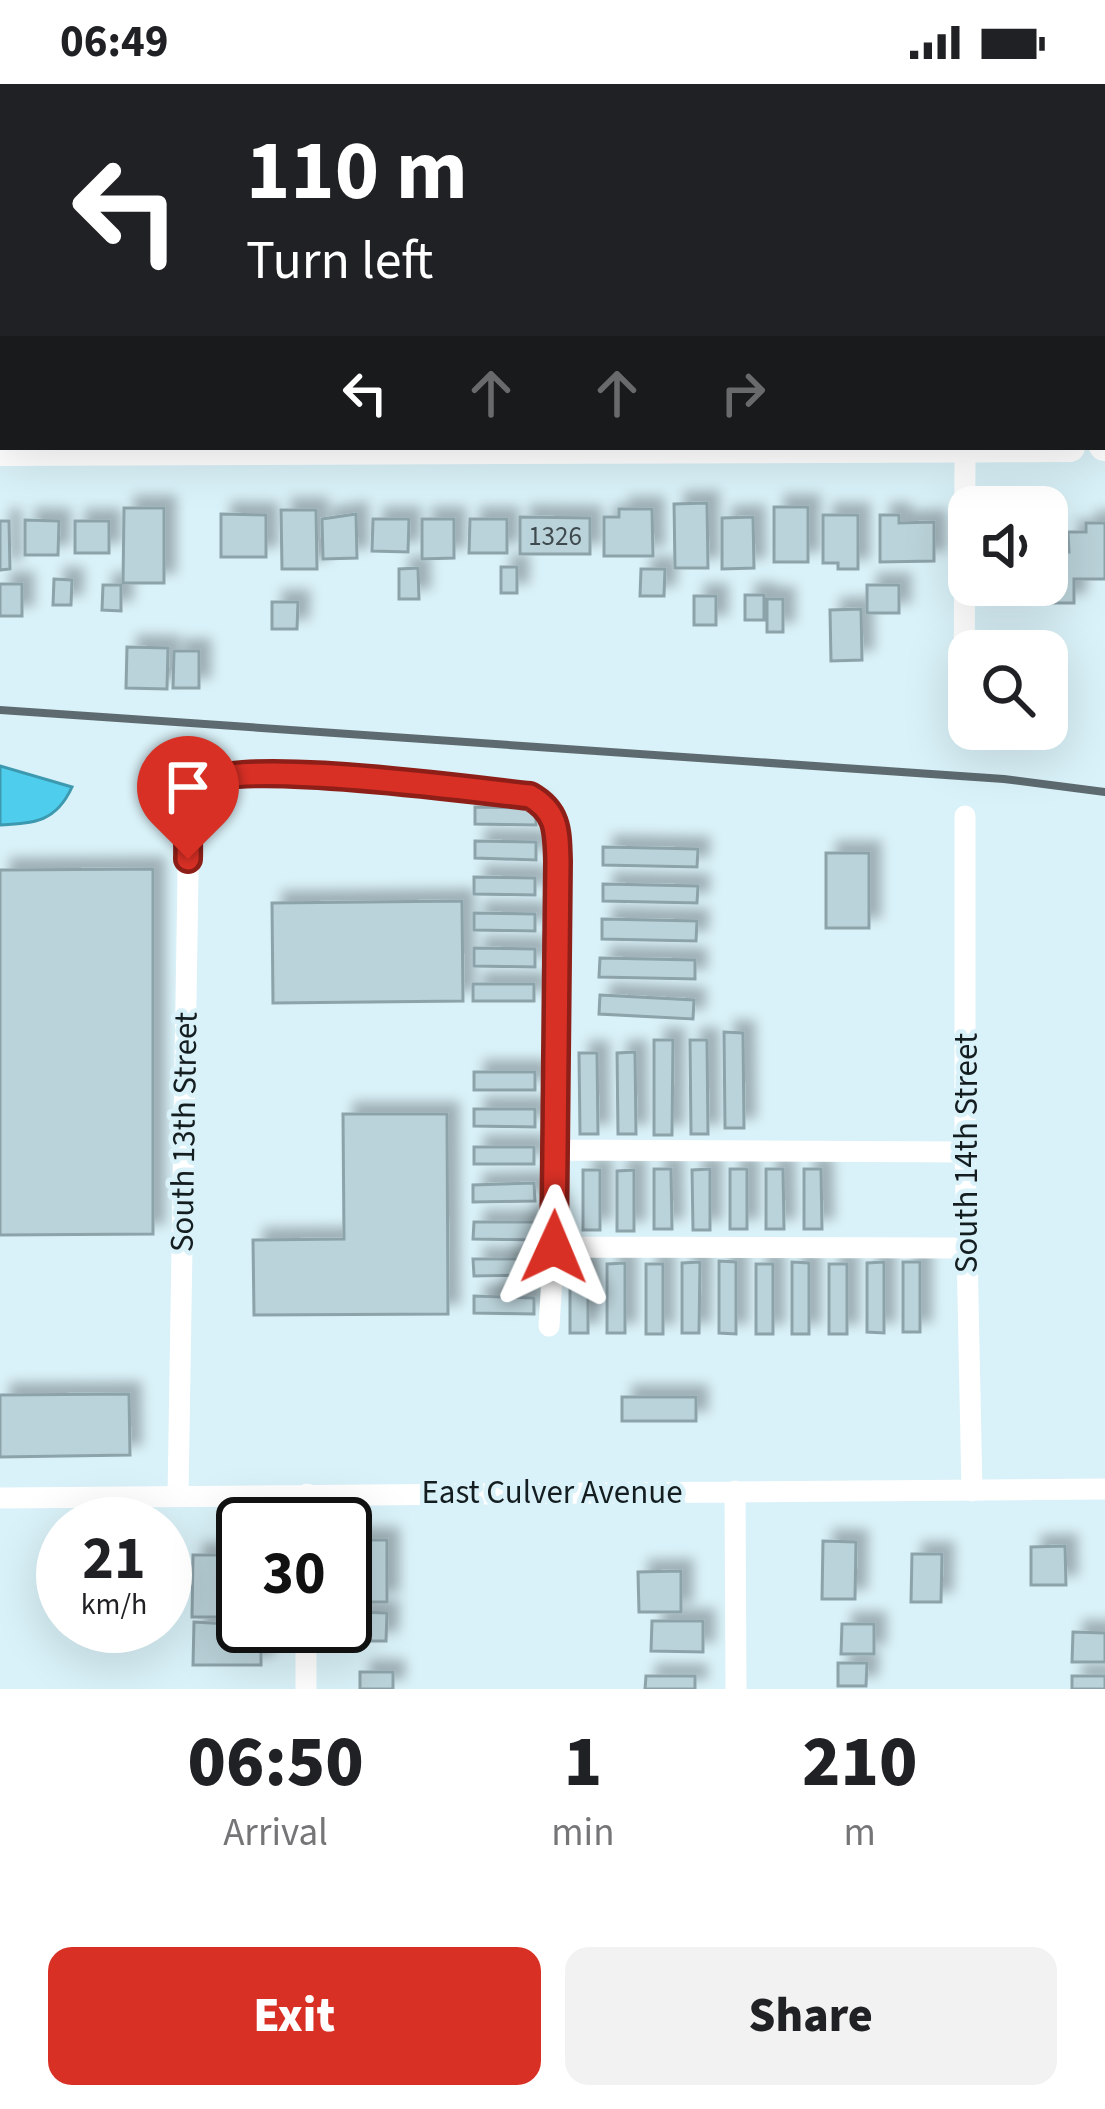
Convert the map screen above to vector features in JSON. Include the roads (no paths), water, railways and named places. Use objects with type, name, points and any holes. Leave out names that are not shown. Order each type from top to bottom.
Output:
[{"type":"main road","points":[[0,451],[482,450]]},
{"type":"street","points":[[964,630],[965,450]]},
{"type":"street","name":"South 13th Street","points":[[178,1496],[189,813],[196,789],[211,776],[277,772],[530,796],[548,806],[557,826],[558,861],[555,1150]]},
{"type":"street","name":"South 14th Street","points":[[965,816],[964,1152],[972,1490]]},
{"type":"street","points":[[549,1326],[555,1150],[964,1152]]},
{"type":"street","points":[[554,1247],[966,1248]]},
{"type":"street","name":"East Culver Avenue","points":[[0,1498],[1105,1489]]},
{"type":"street","points":[[735,1491],[736,1689]]},
{"type":"street","points":[[306,1689],[307,1653]]},
{"type":"railway","points":[[0,710],[1004,779],[1105,792]]}]
